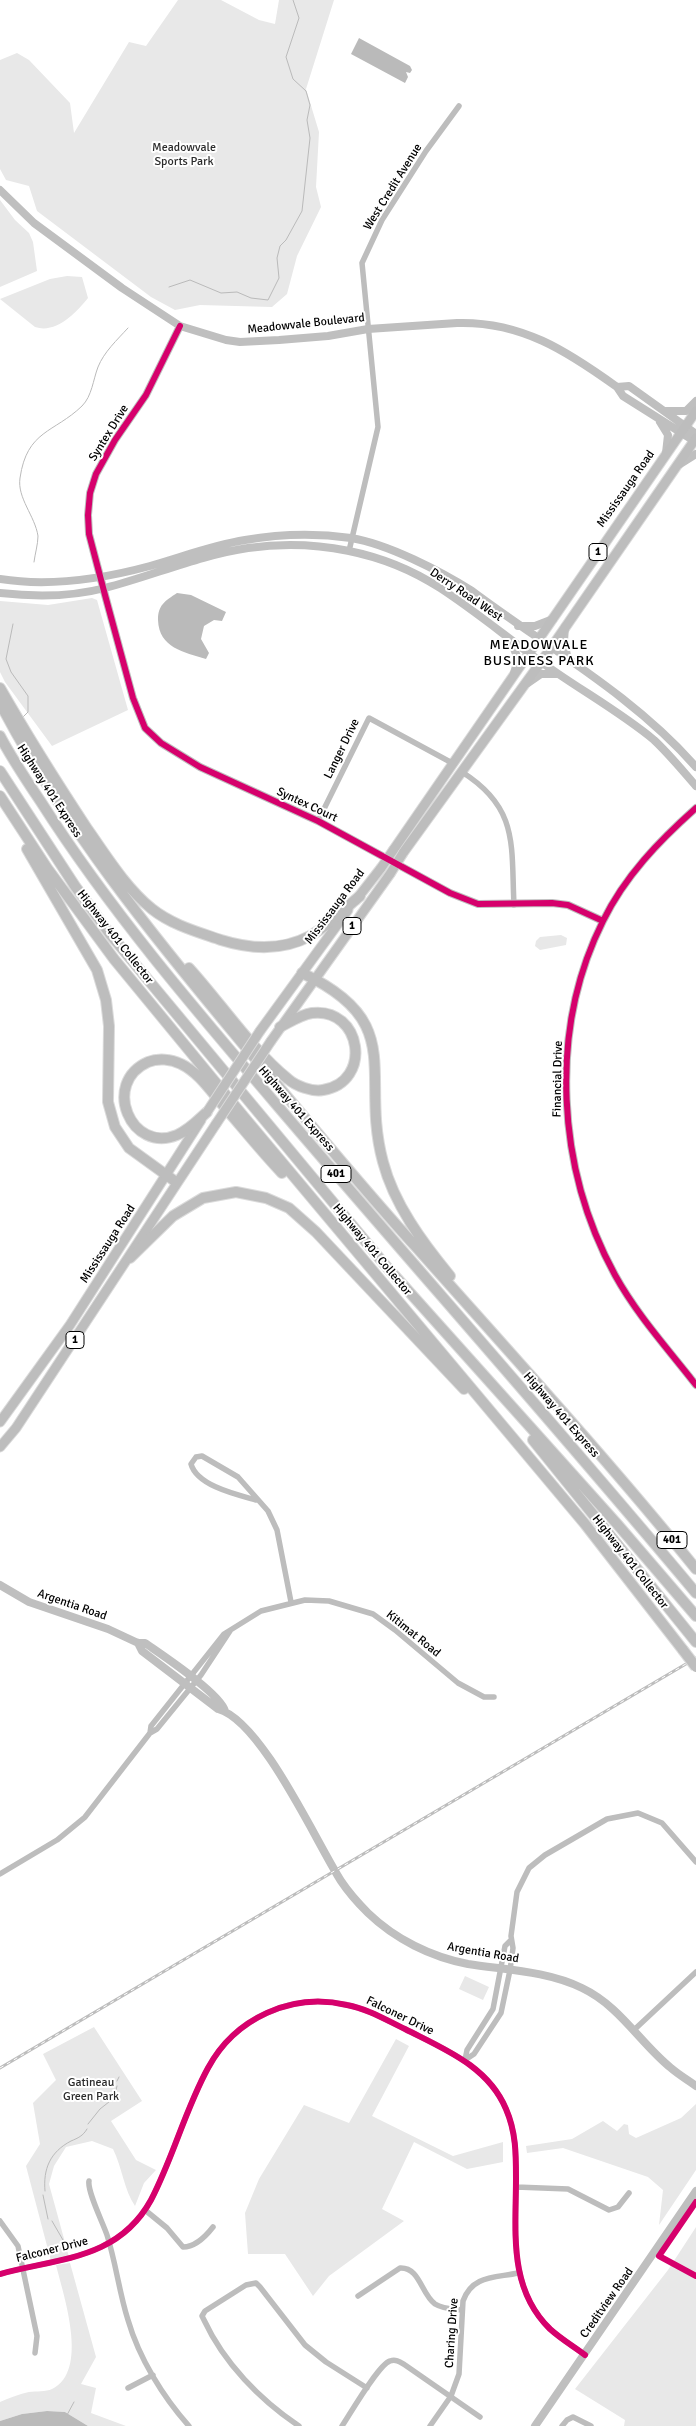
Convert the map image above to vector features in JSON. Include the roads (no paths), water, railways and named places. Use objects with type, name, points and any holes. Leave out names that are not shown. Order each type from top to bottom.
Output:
[{"type":"highway","points":[[0,688],[57,783],[107,856],[135,892],[152,909],[169,920],[234,944],[274,947],[310,936],[330,922],[360,896]]},
{"type":"highway","name":"401","points":[[0,703],[20,742],[70,823],[157,940],[360,1184],[635,1494],[696,1569]]},
{"type":"highway","name":"Highway 401 Express","points":[[0,736],[63,836],[107,898],[159,964],[346,1187],[575,1449],[696,1593]]},
{"type":"highway","name":"401","points":[[0,771],[70,879],[110,934],[380,1259],[618,1525],[696,1616]]},
{"type":"highway","points":[[0,796],[97,970],[106,1000],[109,1026],[108,1102],[115,1127],[129,1148],[176,1182]]},
{"type":"highway","name":"Highway 401 Collector","points":[[0,796],[47,868],[114,960],[585,1524],[696,1666]]},
{"type":"highway","points":[[118,889],[245,1034],[289,1080],[304,1088],[322,1091],[338,1086],[352,1070],[356,1055],[355,1042],[348,1029],[337,1018],[324,1013],[310,1014],[280,1027]]},
{"type":"highway","points":[[302,973],[315,979],[361,1016],[371,1035],[375,1058],[379,1145],[388,1178],[396,1196],[434,1256],[514,1356]]},
{"type":"highway","points":[[206,1112],[190,1128],[176,1136],[164,1138],[150,1136],[136,1128],[127,1116],[123,1101],[126,1083],[136,1070],[148,1062],[164,1059],[180,1064],[195,1074],[273,1163],[345,1237]]},
{"type":"highway","points":[[130,1258],[173,1216],[203,1198],[226,1193],[250,1194],[266,1198],[289,1208],[316,1232],[468,1394],[585,1524]]},
{"type":"highway","points":[[466,1357],[696,1642]]},
{"type":"main road","name":"Meadowvale Boulevard","points":[[0,190],[42,229],[122,288],[180,326],[240,342],[328,336],[368,329],[479,323],[504,327],[554,345],[617,387],[623,396],[654,415],[683,429]]},
{"type":"main road","name":"Syntex Drive","points":[[104,588],[90,534],[88,515],[93,484],[115,440],[155,380],[180,326]]},
{"type":"main road","name":"Meadowvale Boulevard","points":[[617,387],[629,386],[664,411],[696,439]]},
{"type":"main road","points":[[664,411],[686,411],[696,401]]},
{"type":"main road","name":"Mississauga Road","points":[[0,1422],[70,1325],[260,1031],[381,868],[696,411]]},
{"type":"main road","points":[[654,415],[667,432],[666,453]]},
{"type":"main road","name":"Mississauga Road","points":[[0,1447],[16,1428],[130,1258],[176,1182],[270,1041],[551,648],[696,439]]},
{"type":"main road","points":[[678,464],[696,454]]},
{"type":"main road","name":"Derry Road West","points":[[0,579],[17,582],[72,581],[149,566],[246,539],[291,535],[353,538],[445,574],[636,707],[674,742],[696,767]]},
{"type":"main road","name":"Derry Road West","points":[[0,593],[48,596],[104,588],[247,548],[291,544],[320,545],[350,551],[408,570],[439,587],[557,674],[640,729],[670,756],[696,786]]},
{"type":"main road","name":"Syntex Court","points":[[104,588],[133,698],[145,728],[161,743],[200,767],[318,822],[450,893],[478,904],[514,905],[534,903],[568,905],[603,920]]},
{"type":"main road","points":[[518,626],[535,626],[553,619]]},
{"type":"main road","points":[[566,625],[564,641],[568,660]]},
{"type":"main road","points":[[509,684],[518,659],[510,640]]},
{"type":"main road","points":[[524,685],[541,674],[557,674]]},
{"type":"main road","name":"Financial Drive","points":[[696,808],[664,836],[635,870],[603,920],[586,962],[574,1002],[570,1029],[567,1096],[573,1156],[589,1216],[616,1275],[644,1320],[696,1385]]},
{"type":"main road","name":"Argentia Road","points":[[0,1585],[29,1602],[108,1629],[138,1643],[145,1643],[223,1704],[225,1711]]},
{"type":"main road","name":"Argentia Road","points":[[138,1643],[142,1651],[218,1709],[225,1711],[258,1742],[341,1882],[369,1914],[394,1935],[425,1950],[466,1964],[557,1978],[582,1988],[600,1998],[635,2030],[670,2068],[696,2086]]},
{"type":"main road","name":"Creditview Road","points":[[535,2426],[696,2191]]},
{"type":"street","name":"West Credit Avenue","points":[[350,551],[378,432],[375,383],[362,263],[382,220],[426,152],[459,106]]},
{"type":"street","name":"Langer Drive","points":[[318,822],[368,718],[454,764]]},
{"type":"street","points":[[462,772],[489,792],[502,813],[511,846],[514,905]]},
{"type":"street","points":[[256,1500],[218,1488],[199,1476],[191,1464],[196,1457],[202,1456],[238,1477],[268,1512],[277,1530],[291,1602]]},
{"type":"street","name":"Kitimat Road","points":[[0,1874],[57,1840],[85,1818],[150,1733],[157,1729],[221,1638],[261,1611],[305,1600],[329,1601],[373,1614],[458,1683],[484,1697],[494,1697]]},
{"type":"street","points":[[465,2060],[467,2050],[493,2010],[505,1969],[505,1946],[510,1941],[517,1892],[529,1868],[545,1855],[607,1819],[638,1813],[662,1823],[696,1862]]},
{"type":"street","points":[[635,2030],[696,1972]]},
{"type":"street","name":"Falconer Drive","points":[[0,2274],[77,2257],[110,2243],[130,2227],[146,2210],[158,2187],[208,2069],[229,2040],[261,2016],[284,2006],[319,2001],[349,2005],[364,2010],[465,2060],[492,2085],[509,2117],[515,2143],[516,2257],[518,2273],[527,2297],[539,2317],[557,2335],[585,2355]]},
{"type":"street","points":[[89,2181],[88,2188],[99,2211],[110,2243],[128,2321],[138,2348],[175,2411],[188,2426]]},
{"type":"street","points":[[516,2188],[568,2189],[608,2210],[618,2207],[629,2192]]},
{"type":"street","points":[[146,2210],[167,2228],[183,2247],[192,2245],[205,2237],[213,2227]]},
{"type":"street","points":[[0,2222],[18,2246],[37,2336],[35,2353]]},
{"type":"street","points":[[358,2296],[400,2268],[405,2268],[414,2274],[433,2303],[448,2309],[462,2310]]},
{"type":"street","name":"Charing Drive","points":[[430,2426],[451,2396],[459,2374],[462,2310],[467,2290],[478,2282],[518,2273]]},
{"type":"street","points":[[299,2426],[280,2413],[245,2381],[202,2316],[205,2311],[246,2284],[256,2283],[260,2287],[305,2345],[319,2357],[367,2388]]},
{"type":"street","points":[[342,2426],[386,2363],[396,2360],[480,2417]]},
{"type":"street","points":[[128,2388],[153,2375]]},
{"type":"street","points":[[562,2426],[573,2417],[591,2426]]},
{"type":"waterway","points":[[169,287],[190,280],[221,293],[237,292],[251,298],[268,300],[279,278],[277,258],[280,246],[286,240],[302,211],[310,138],[307,120],[310,105],[306,91],[293,79],[286,57],[299,18],[293,0]]},
{"type":"waterway","points":[[34,562],[38,536],[34,521],[21,493],[20,478],[24,462],[35,441],[82,406],[90,393],[96,372],[104,356],[128,328]]},
{"type":"waterway","points":[[13,624],[6,659],[11,672],[28,696],[28,712],[23,717]]},
{"type":"waterway","points":[[117,2081],[119,2077]]},
{"type":"waterway","points":[[88,2124],[100,2109],[114,2098],[117,2086]]},
{"type":"waterway","points":[[45,2191],[45,2175],[53,2156],[64,2145],[82,2135],[87,2129]]},
{"type":"waterway","points":[[43,2195],[48,2219]]},
{"type":"waterway","points":[[52,2221],[63,2240]]},
{"type":"waterway","points":[[67,2415],[74,2402]]},
{"type":"railway","points":[[0,2068],[696,1658]]},
{"type":"district","name":"MEADOWVALE BUSINESS PARK","points":[[539,654]]},
{"type":"park label","name":"Meadowvale Sports Park","points":[[184,155]]},
{"type":"park label","name":"Gatineau Green Park","points":[[91,2090]]}]
